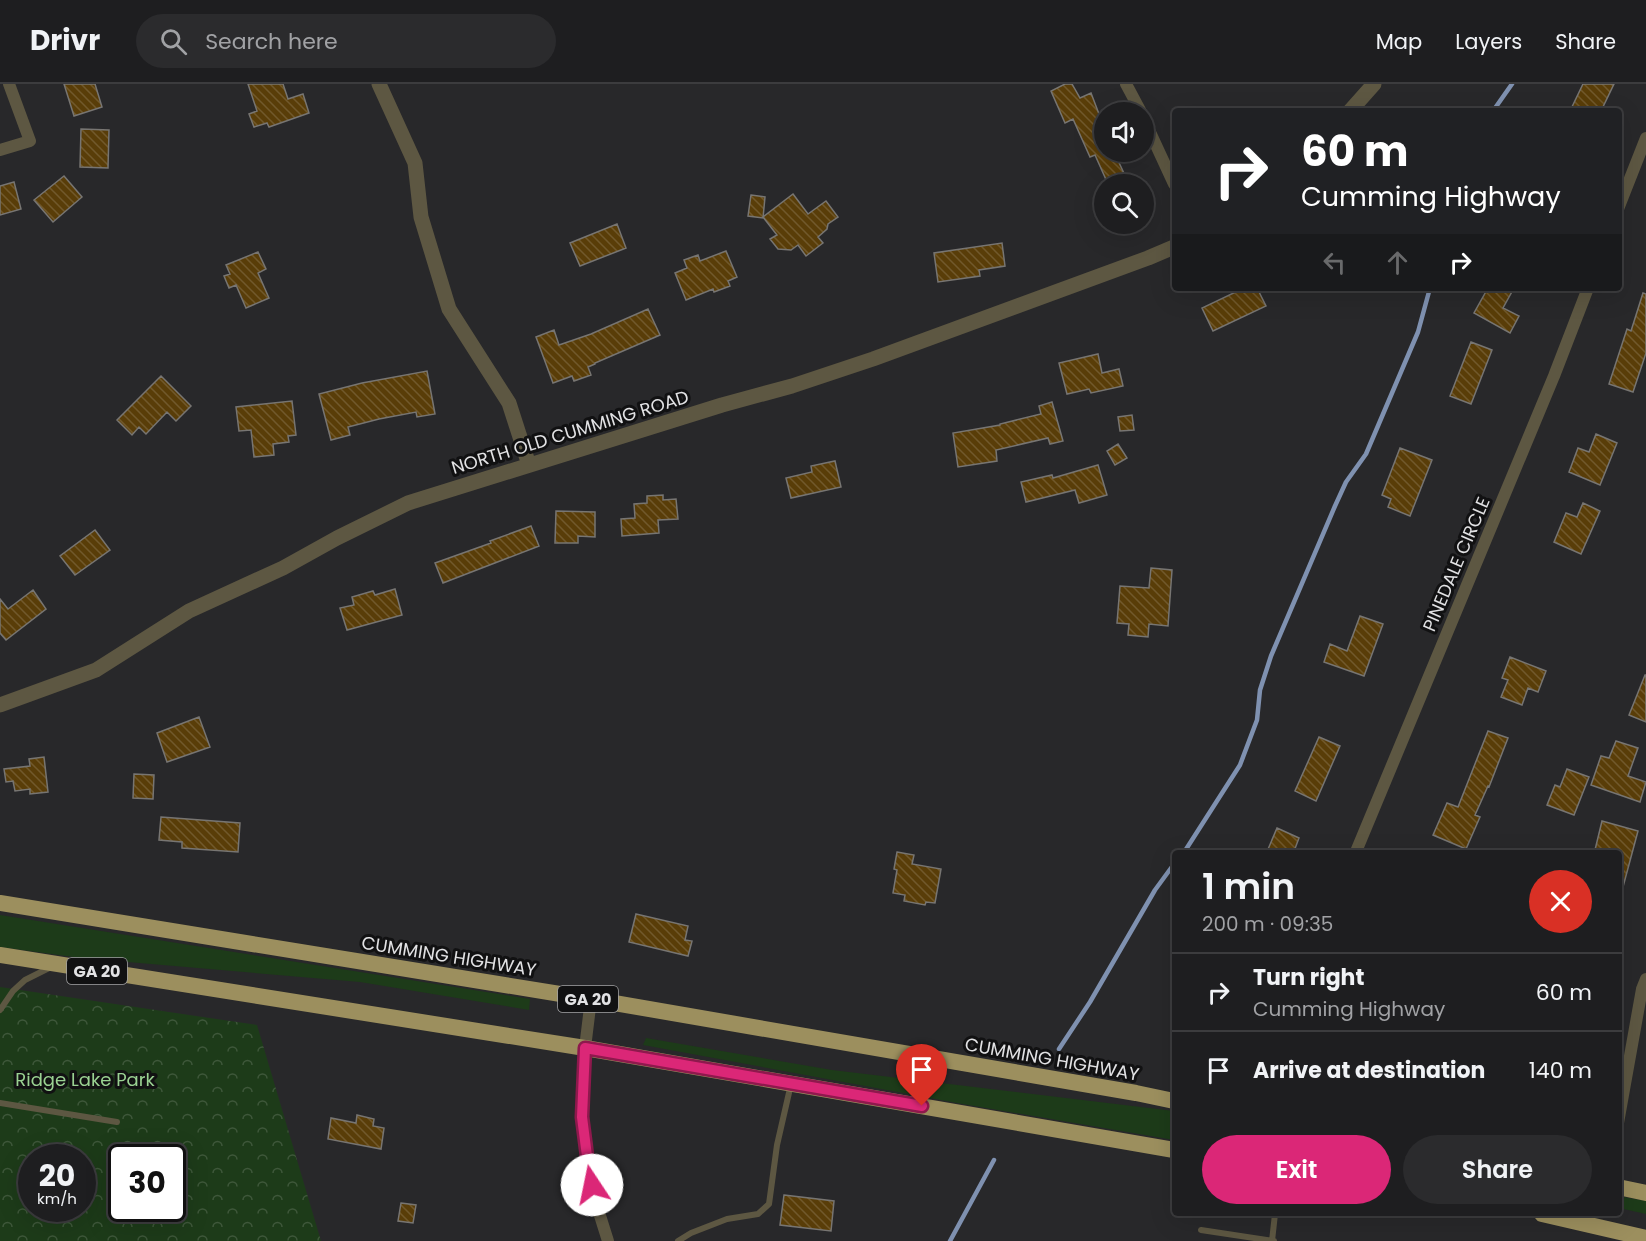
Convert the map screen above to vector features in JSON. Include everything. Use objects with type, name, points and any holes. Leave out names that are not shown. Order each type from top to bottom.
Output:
[{"type":"highway","name":"CUMMING HIGHWAY","points":[[0,903],[591,999],[1172,1101]]},
{"type":"highway","name":"GA 20","points":[[0,955],[585,1048],[1172,1150]]},
{"type":"highway","points":[[1622,1188],[1646,1193]]},
{"type":"highway","points":[[1551,1216],[1646,1238]]},
{"type":"street","points":[[0,150],[30,141],[9,84]]},
{"type":"street","points":[[379,84],[415,163],[421,217],[449,309],[509,403],[529,465]]},
{"type":"street","points":[[1126,84],[1136,102]]},
{"type":"street","points":[[1353,108],[1374,84]]},
{"type":"street","points":[[1622,198],[1646,138]]},
{"type":"street","points":[[1154,141],[1172,180]]},
{"type":"street","name":"NORTH OLD CUMMING ROAD","points":[[0,705],[96,670],[189,611],[283,568],[408,503],[722,405],[792,386],[873,359],[1172,248]]},
{"type":"street","name":"PINEDALE CIRCLE","points":[[1357,850],[1554,376],[1587,291]]},
{"type":"street","points":[[1622,1101],[1642,989],[1646,979]]},
{"type":"street","points":[[591,999],[585,1048],[582,1117],[588,1164],[597,1206],[608,1241]]},
{"type":"lane","points":[[0,1010],[13,991],[25,980],[57,964]]},
{"type":"lane","points":[[678,1241],[691,1233],[727,1219],[758,1214],[769,1204],[777,1145],[791,1084]]},
{"type":"lane","points":[[0,1103],[117,1122]]},
{"type":"lane","points":[[1201,1230],[1273,1241],[1275,1216]]},
{"type":"green space","points":[[0,915],[530,999],[529,1010],[360,982],[81,958],[0,947]]},
{"type":"green space","name":"Ridge Lake Park","points":[[0,987],[257,1025],[321,1241],[0,1241]]},
{"type":"green space","points":[[646,1038],[832,1070],[1172,1111],[1172,1140],[957,1103],[643,1045]]},
{"type":"green space","points":[[1622,1197],[1646,1201],[1646,1214],[1622,1209]]},
{"type":"building","points":[[64,84],[95,84],[102,107],[74,116]]},
{"type":"building","points":[[248,84],[283,84],[288,99],[303,94],[309,113],[269,127],[267,123],[254,127],[249,114],[257,111]]},
{"type":"building","points":[[1065,84],[1072,84],[1080,98],[1091,93],[1094,102],[1094,155],[1090,157],[1073,119],[1065,123],[1051,91]]},
{"type":"building","points":[[1583,84],[1614,84],[1602,108],[1571,108]]},
{"type":"building","points":[[81,129],[109,130],[108,168],[80,167]]},
{"type":"building","points":[[1098,162],[1119,162],[1124,174],[1104,174]]},
{"type":"building","points":[[64,176],[82,197],[53,222],[34,200]]},
{"type":"building","points":[[14,182],[21,209],[0,215],[0,186]]},
{"type":"building","points":[[793,194],[808,214],[826,201],[838,217],[828,224],[827,229],[818,237],[823,243],[806,256],[798,245],[791,250],[778,249],[770,239],[777,235],[763,217]]},
{"type":"building","points":[[751,195],[765,197],[763,218],[748,216]]},
{"type":"building","points":[[617,224],[626,248],[580,266],[570,243]]},
{"type":"building","points":[[1002,243],[1005,266],[979,270],[980,276],[938,282],[934,253]]},
{"type":"building","points":[[726,251],[737,277],[728,281],[730,286],[714,292],[713,289],[686,300],[675,273],[687,268],[684,260],[698,255],[700,261]]},
{"type":"building","points":[[258,252],[266,269],[258,273],[269,298],[246,308],[236,285],[229,288],[224,276],[230,274],[226,265]]},
{"type":"building","points":[[1238,291],[1258,291],[1266,306],[1213,331],[1202,308]]},
{"type":"building","points":[[1486,291],[1512,291],[1503,308],[1519,316],[1510,333],[1474,313]]},
{"type":"building","points":[[1643,293],[1646,294],[1646,353],[1633,392],[1609,384],[1627,329],[1631,331]]},
{"type":"building","points":[[648,309],[660,335],[588,367],[591,375],[574,381],[572,376],[553,383],[536,337],[554,330],[559,345],[591,334]]},
{"type":"building","points":[[1471,342],[1492,350],[1471,404],[1450,396]]},
{"type":"building","points":[[1098,354],[1102,373],[1119,369],[1123,386],[1091,393],[1089,389],[1067,394],[1059,363]]},
{"type":"building","points":[[427,371],[435,414],[417,417],[416,412],[379,419],[348,427],[350,435],[331,440],[319,394],[362,383]]},
{"type":"building","points":[[161,376],[191,406],[176,421],[167,412],[146,434],[139,427],[132,435],[117,420]]},
{"type":"building","points":[[292,401],[296,435],[288,436],[289,442],[273,444],[274,455],[254,457],[251,430],[239,431],[236,407]]},
{"type":"building","points":[[1052,402],[1063,441],[1050,444],[1048,438],[996,450],[997,461],[958,467],[953,433],[1000,425],[1041,414],[1039,406]]},
{"type":"building","points":[[1132,415],[1134,430],[1120,431],[1118,417]]},
{"type":"building","points":[[1596,434],[1617,443],[1600,485],[1569,472],[1578,448],[1589,452]]},
{"type":"building","points":[[1118,444],[1127,458],[1115,465],[1107,451]]},
{"type":"building","points":[[1400,448],[1432,460],[1410,516],[1388,507],[1391,499],[1382,495]]},
{"type":"building","points":[[835,461],[841,487],[791,498],[786,478],[812,472],[811,466]]},
{"type":"building","points":[[1098,465],[1107,495],[1079,503],[1075,490],[1026,502],[1021,482],[1052,475],[1053,478]]},
{"type":"building","points":[[663,495],[663,500],[676,499],[678,519],[658,520],[659,533],[622,536],[621,519],[635,518],[634,504],[647,503],[647,496]]},
{"type":"building","points":[[1583,503],[1600,511],[1581,554],[1554,542],[1566,513],[1577,517]]},
{"type":"building","points":[[556,511],[595,512],[595,537],[578,536],[578,543],[555,543]]},
{"type":"building","points":[[531,526],[539,546],[443,583],[435,563]]},
{"type":"building","points":[[95,530],[110,550],[75,575],[60,556]]},
{"type":"building","points":[[1151,568],[1172,570],[1168,626],[1149,624],[1148,637],[1128,635],[1129,624],[1117,623],[1120,586],[1149,588]]},
{"type":"building","points":[[395,589],[402,615],[347,630],[340,608],[354,605],[352,597],[373,591],[375,595]]},
{"type":"building","points":[[33,590],[46,609],[6,640],[0,633],[0,599],[8,609]]},
{"type":"building","points":[[1360,616],[1383,624],[1364,676],[1324,662],[1330,644],[1347,651]]},
{"type":"building","points":[[1510,657],[1546,671],[1538,692],[1528,688],[1522,705],[1501,697],[1508,680],[1502,678]]},
{"type":"building","points":[[1646,675],[1646,722],[1629,715]]},
{"type":"building","points":[[199,717],[210,747],[167,762],[157,733]]},
{"type":"building","points":[[1488,731],[1508,738],[1489,787],[1475,815],[1480,817],[1466,849],[1433,835],[1447,803],[1458,807]]},
{"type":"building","points":[[1319,737],[1340,746],[1316,801],[1295,791]]},
{"type":"building","points":[[1616,741],[1638,748],[1628,776],[1646,782],[1640,802],[1591,785],[1601,756],[1609,758]]},
{"type":"building","points":[[44,757],[48,792],[30,794],[30,789],[15,791],[13,781],[6,782],[4,769],[30,766],[29,759]]},
{"type":"building","points":[[1567,769],[1589,777],[1574,815],[1547,805],[1555,785],[1560,787]]},
{"type":"building","points":[[134,774],[154,775],[153,799],[133,798]]},
{"type":"building","points":[[161,817],[240,823],[238,852],[182,848],[182,842],[159,840]]},
{"type":"building","points":[[1602,821],[1638,831],[1623,887],[1622,850],[1595,850]]},
{"type":"building","points":[[1277,828],[1299,838],[1294,850],[1268,850]]},
{"type":"building","points":[[897,852],[914,855],[912,864],[941,869],[935,903],[926,902],[925,905],[904,901],[905,895],[893,893]]},
{"type":"building","points":[[636,914],[688,926],[685,940],[692,941],[688,956],[629,942]]},
{"type":"building","points":[[357,1115],[374,1119],[373,1126],[384,1128],[381,1149],[328,1139],[331,1118],[356,1123]]},
{"type":"building","points":[[784,1195],[834,1201],[831,1231],[780,1225]]},
{"type":"building","points":[[401,1203],[416,1205],[413,1223],[398,1221]]},
{"type":"waterway","points":[[1495,108],[1512,84]]},
{"type":"waterway","points":[[1186,850],[1240,765],[1257,720],[1260,690],[1271,656],[1346,482],[1366,454],[1418,332],[1429,291]]},
{"type":"waterway","points":[[1059,1049],[1090,1002],[1155,890],[1172,867]]},
{"type":"waterway","points":[[950,1241],[994,1160]]},
{"type":"route","points":[[592,1185],[582,1117],[585,1048],[922,1106]]}]
